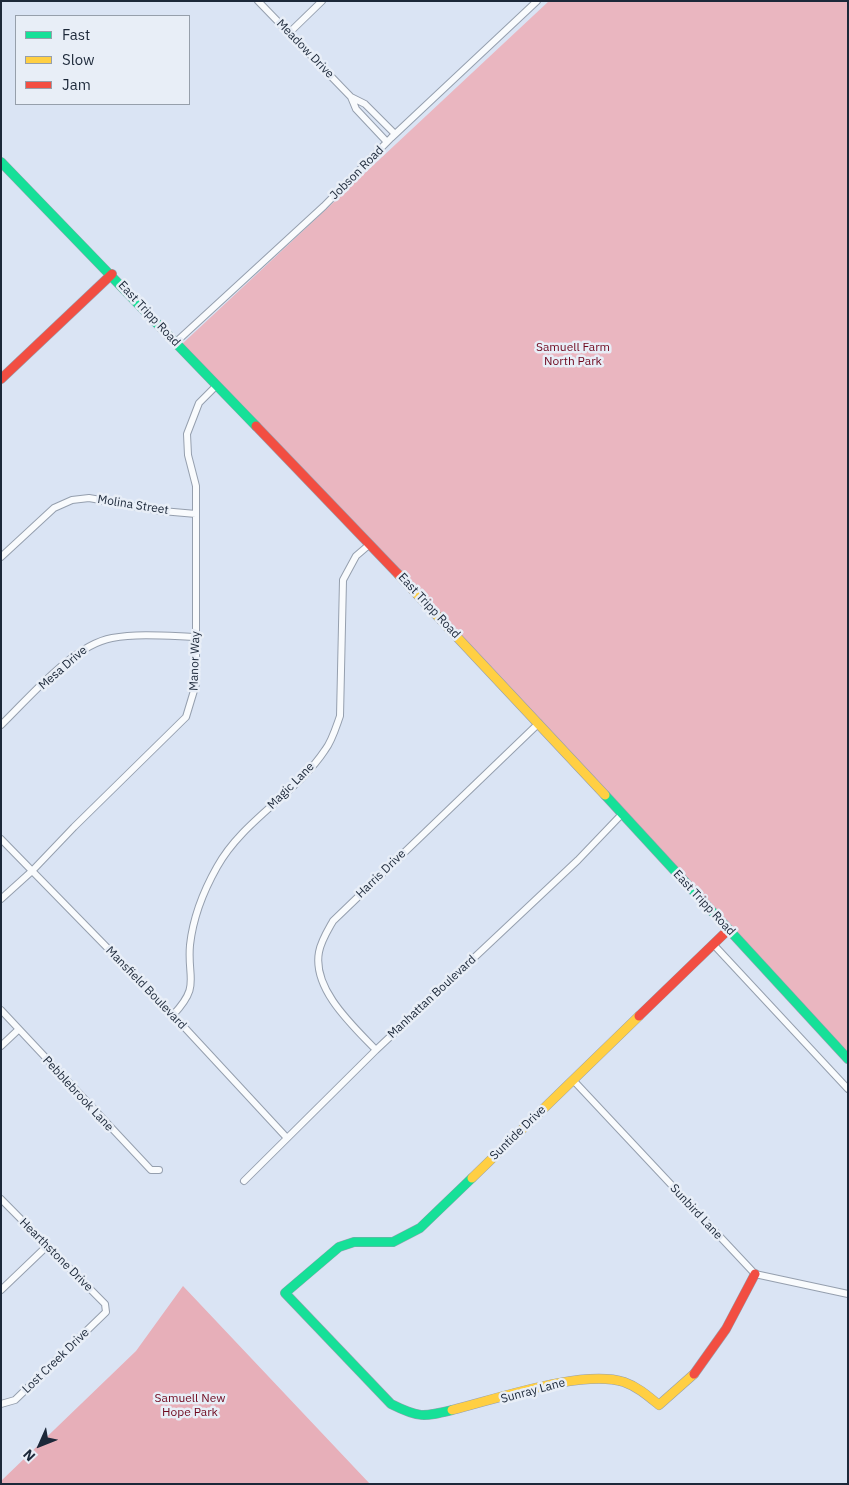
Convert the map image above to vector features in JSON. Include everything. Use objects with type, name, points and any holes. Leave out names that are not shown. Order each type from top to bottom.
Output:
[{"type":"street","name":"Meadow Drive","points":[[258,1],[351,97],[365,104],[395,134]]},
{"type":"street","points":[[289,33],[322,1]]},
{"type":"street","name":"Jobson Road","points":[[176,342],[324,206],[395,134],[537,1]]},
{"type":"street","name":"Meadow Drive","points":[[351,97],[356,109],[387,142]]},
{"type":"street","name":"East Tripp Road","points":[[1,162],[112,274],[370,544],[848,1059]]},
{"type":"street","points":[[1,379],[112,274]]},
{"type":"street","name":"Manor Way","points":[[1,899],[32,871],[186,717],[196,684],[196,486],[188,455],[187,434],[200,403],[217,385]]},
{"type":"street","name":"Molina Street","points":[[1,557],[54,508],[72,500],[89,498],[162,511],[196,514]]},
{"type":"street","name":"Magic Lane","points":[[173,1015],[190,993],[192,981],[190,945],[194,925],[204,892],[218,865],[238,839],[326,750],[338,721],[341,706],[343,580],[356,556],[370,544]]},
{"type":"street","name":"Mesa Drive","points":[[1,724],[76,653],[94,643],[112,637],[196,637]]},
{"type":"street","name":"Harris Drive","points":[[376,1050],[332,1002],[321,976],[319,964],[318,953],[324,938],[334,920],[538,723]]},
{"type":"street","name":"Manhattan Boulevard","points":[[244,1181],[376,1050],[578,860],[622,814]]},
{"type":"street","name":"Mansfield Boulevard","points":[[1,840],[173,1015],[288,1138]]},
{"type":"street","name":"Suntide Drive","points":[[285,1293],[339,1247],[354,1242],[394,1242],[420,1228],[728,930]]},
{"type":"street","points":[[713,944],[848,1089]]},
{"type":"street","name":"Pebblebrook Lane","points":[[1,1010],[151,1170],[159,1170]]},
{"type":"street","points":[[1,1046],[18,1030]]},
{"type":"street","name":"Sunbird Lane","points":[[573,1080],[755,1274]]},
{"type":"street","name":"Hearthstone Drive","points":[[1,1200],[105,1304],[106,1312]]},
{"type":"street","points":[[1,1290],[46,1247]]},
{"type":"street","points":[[755,1274],[848,1294]]},
{"type":"street","name":"Sunray Lane","points":[[285,1293],[391,1404],[412,1415],[426,1416],[581,1380],[615,1379],[638,1388],[658,1406],[700,1369],[721,1338],[755,1274]]},
{"type":"street","name":"Lost Creek Drive","points":[[1,1404],[15,1400],[106,1312]]},
{"type":"green space","name":"Samuell Farm North Park","points":[[549,1],[848,1],[848,1054],[721,918],[626,811],[182,344]]},
{"type":"green space","name":"Samuell New Hope Park","points":[[183,1286],[370,1484],[1,1484],[1,1481],[136,1351]]},
{"type":"traffic: fast","points":[[1,162],[256,426]]},
{"type":"traffic: fast","points":[[605,795],[848,1059]]},
{"type":"traffic: fast","points":[[452,1410],[421,1415],[408,1412],[391,1404],[285,1293],[339,1247],[354,1242],[393,1242],[420,1228],[472,1178]]},
{"type":"traffic: slow","points":[[398,574],[605,795]]},
{"type":"traffic: slow","points":[[472,1178],[639,1016]]},
{"type":"traffic: slow","points":[[452,1410],[539,1387],[586,1379],[606,1379],[624,1382],[638,1389],[659,1405],[694,1374]]},
{"type":"traffic: jam","points":[[1,379],[112,274]]},
{"type":"traffic: jam","points":[[256,426],[398,574]]},
{"type":"traffic: jam","points":[[639,1016],[728,930]]},
{"type":"traffic: jam","points":[[694,1374],[726,1329],[755,1274]]}]
